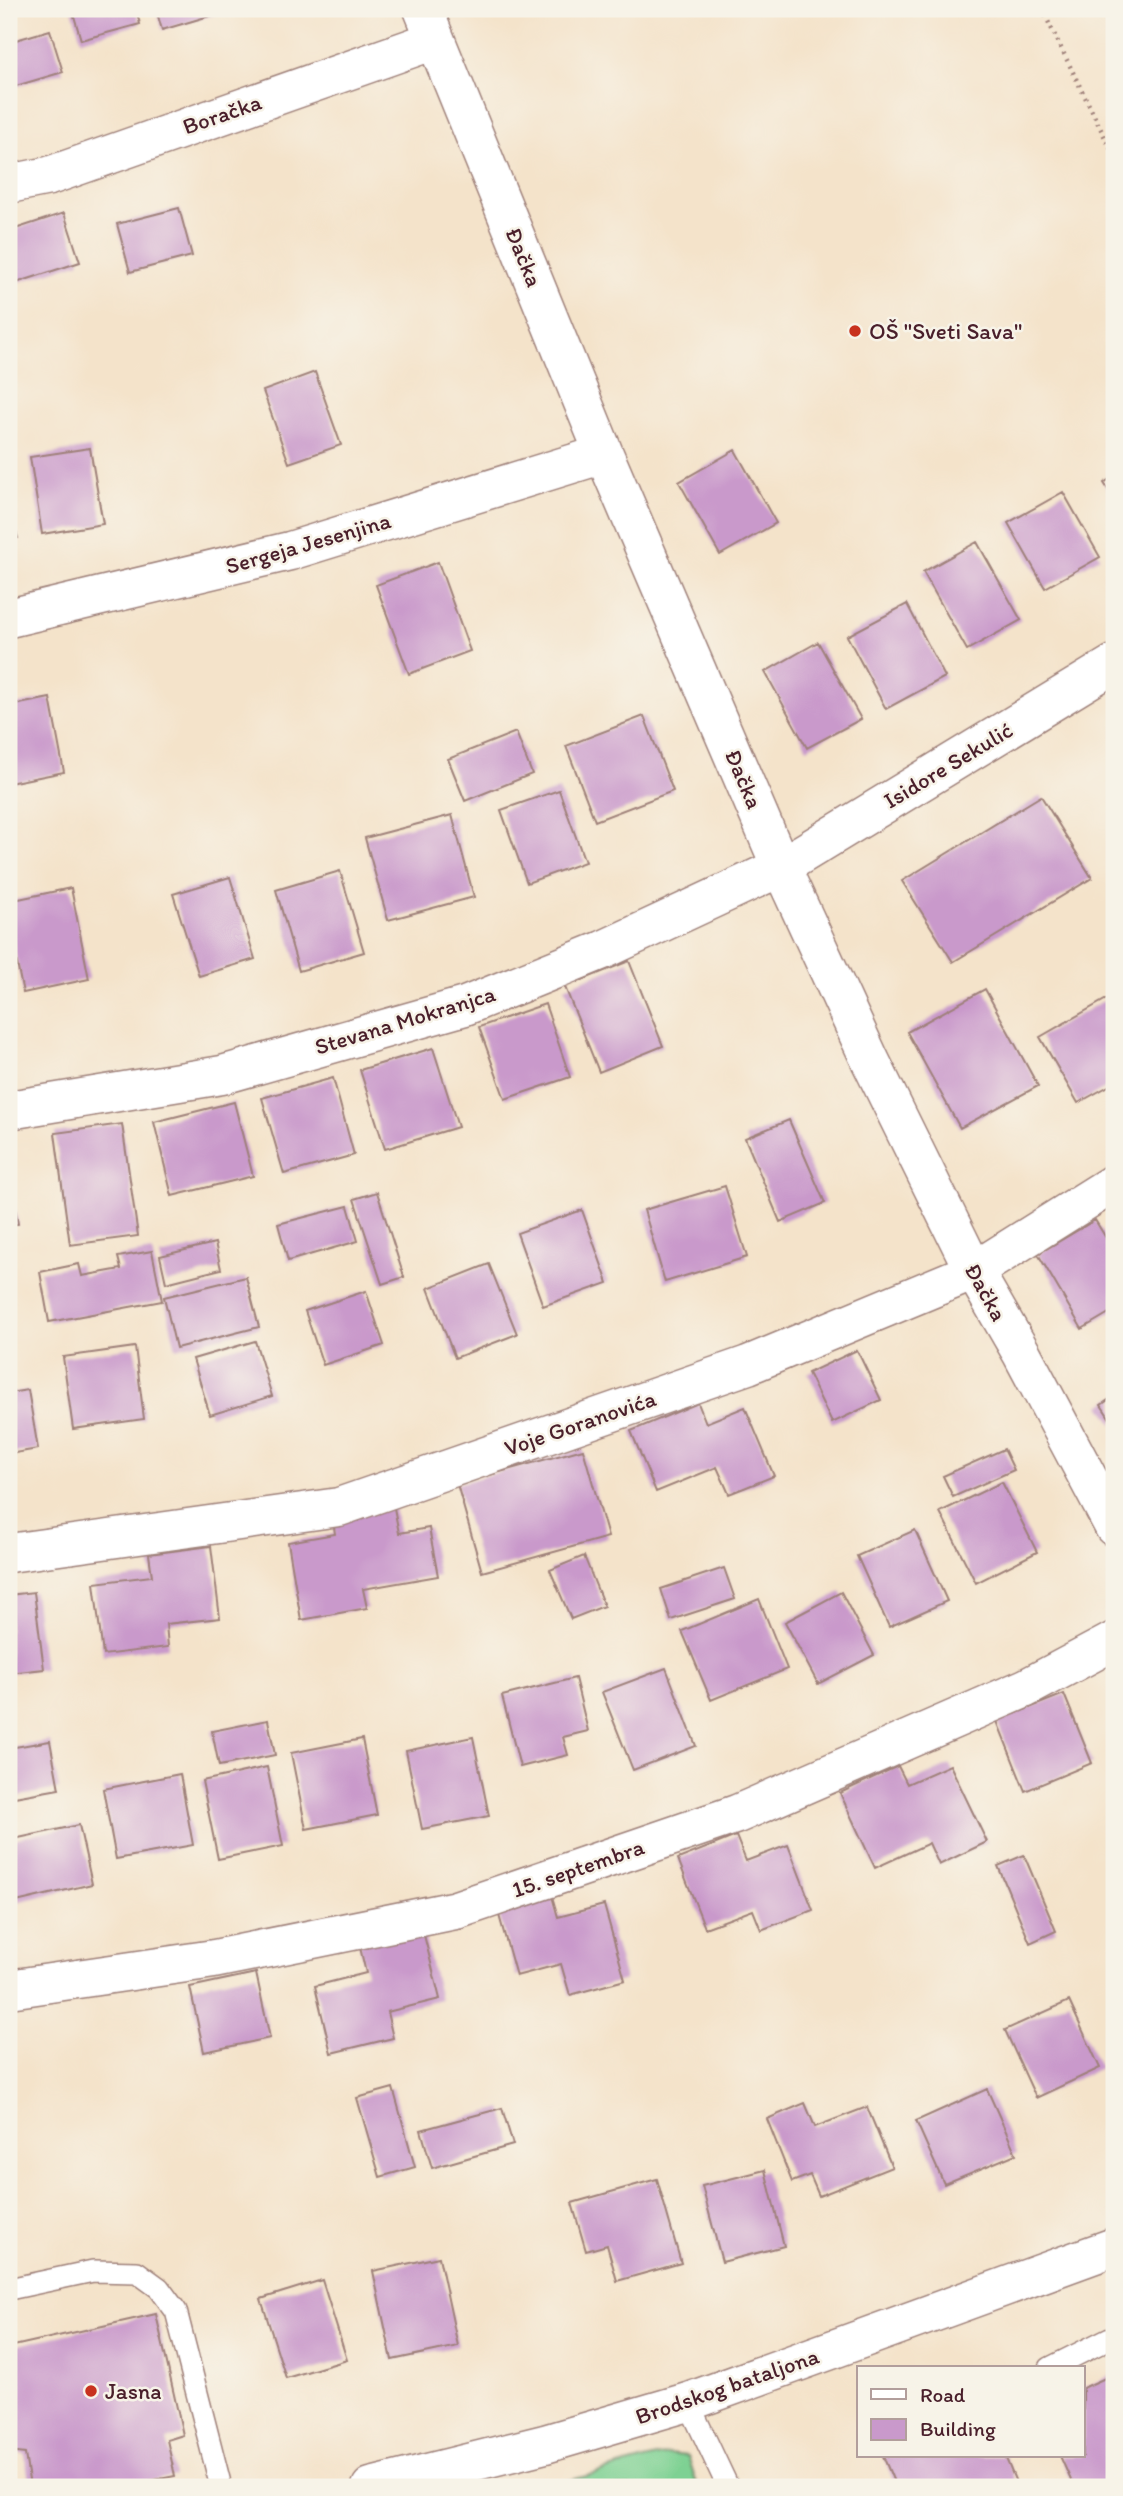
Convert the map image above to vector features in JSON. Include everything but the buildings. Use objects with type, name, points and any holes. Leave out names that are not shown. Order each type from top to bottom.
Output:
[{"type":"street","name":"Boračka","points":[[9,184],[49,176],[429,24]]},
{"type":"street","name":"Đačka","points":[[429,24],[604,454],[781,867],[870,1060],[974,1271],[1022,1354],[1114,1527]]},
{"type":"street","name":"Sergeja Jesenjina","points":[[9,618],[290,551],[604,454]]},
{"type":"street","name":"Isidore Sekulić","points":[[781,867],[1114,664]]},
{"type":"street","name":"Stevana Mokranjca","points":[[9,1110],[222,1074],[465,1006],[603,950],[781,867]]},
{"type":"street","name":"Voje Goranovića","points":[[9,1553],[339,1507],[748,1365],[974,1271],[1114,1184]]},
{"type":"street","name":"15. septembra","points":[[9,1989],[214,1959],[456,1910],[737,1814],[1026,1688],[1114,1641]]},
{"type":"street","name":"Brodskog bataljona","points":[[371,2487],[545,2444],[688,2402],[1114,2246]]},
{"type":"lane","points":[[9,2289],[93,2271],[137,2272],[159,2288],[176,2311],[221,2487]]},
{"type":"lane","points":[[1054,2366],[1114,2336]]},
{"type":"lane","points":[[688,2402],[728,2487]]},
{"type":"path","points":[[1042,9],[1114,156]]},
{"type":"green space","points":[[667,2454],[688,2456],[698,2487],[546,2487]]},
{"type":"place","name":"OŠ \"Sveti Sava\"","points":[[855,331]]},
{"type":"place","name":"Jasna","points":[[91,2391]]}]
